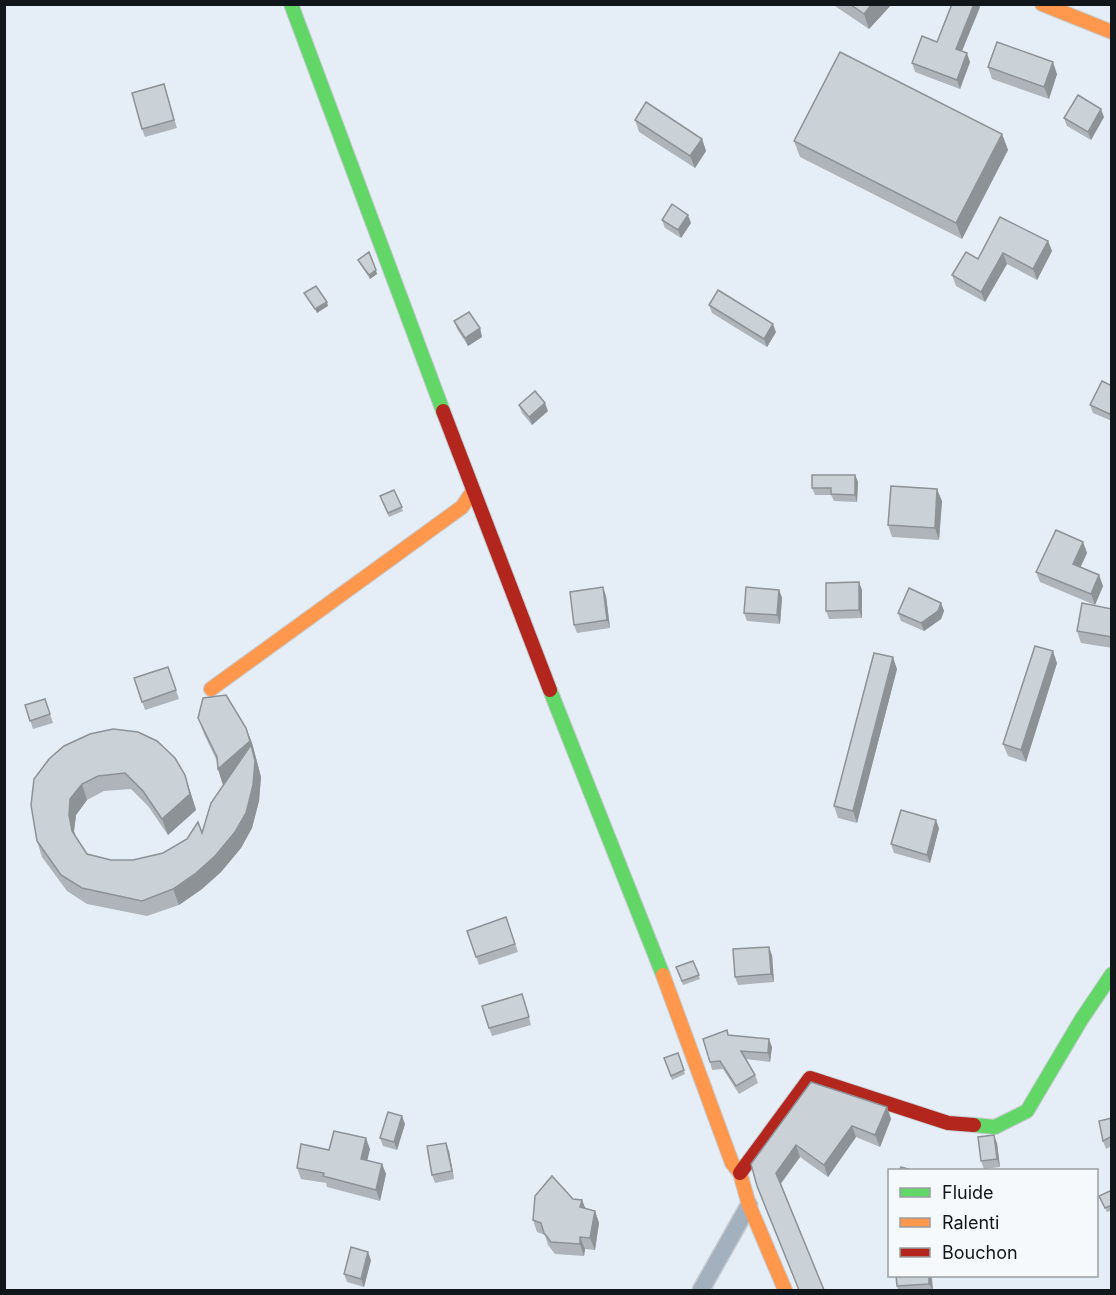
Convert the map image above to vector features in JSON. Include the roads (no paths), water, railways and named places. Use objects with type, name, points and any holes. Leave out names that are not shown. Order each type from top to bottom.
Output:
[{"type":"street","points":[[291,4],[508,585],[669,990],[732,1163],[740,1173],[749,1205],[784,1290]]},
{"type":"street","points":[[1042,4],[1112,32]]},
{"type":"street","points":[[211,689],[462,507],[473,491]]},
{"type":"street","points":[[740,1173],[810,1078],[948,1124],[995,1127],[1027,1112],[1081,1020],[1112,974]]},
{"type":"street","points":[[701,1290],[749,1205]]}]
